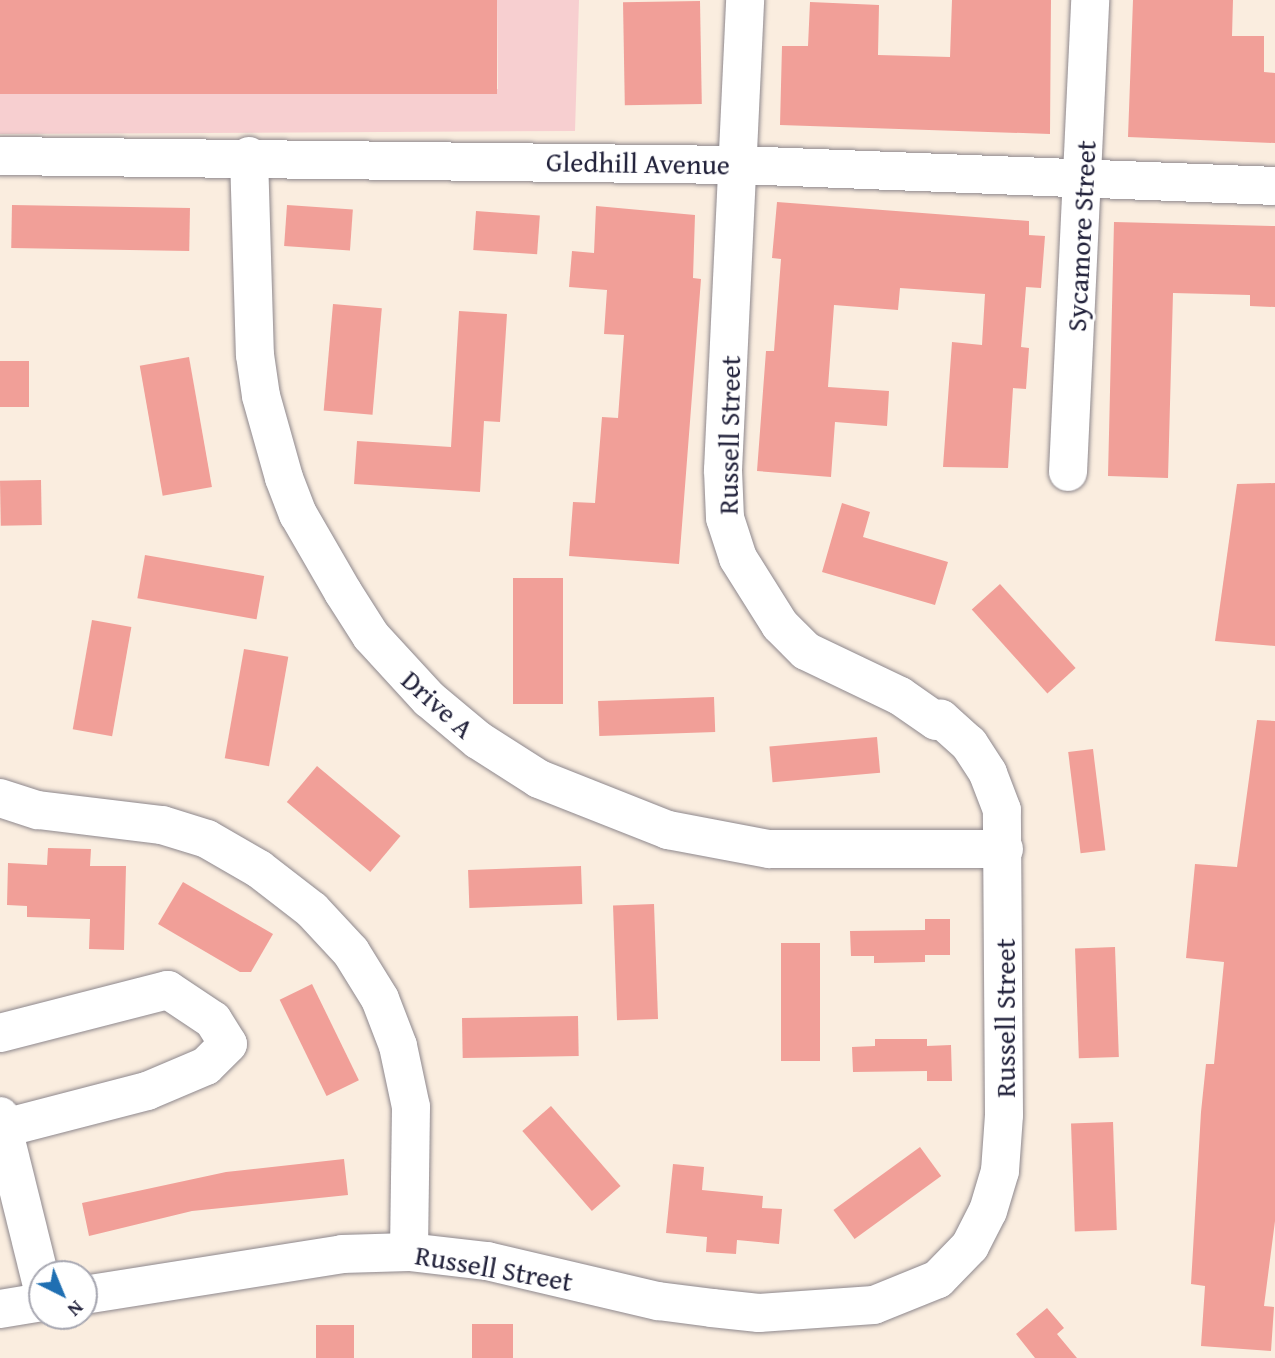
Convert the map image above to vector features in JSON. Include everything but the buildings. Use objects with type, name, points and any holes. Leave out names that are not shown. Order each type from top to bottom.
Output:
[{"type":"street","name":"Russell Street","points":[[98,1293],[342,1254],[409,1252],[487,1261],[658,1301],[760,1313],[874,1305],[938,1279],[970,1246],[988,1211],[1000,1171],[1004,849],[1002,810],[988,773],[969,744],[940,719],[936,721],[900,696],[806,651],[757,593],[738,558],[726,518],[723,470],[745,0]]},
{"type":"street","name":"Sycamore Street","points":[[1068,472],[1084,179],[1090,0]]},
{"type":"street","name":"Gledhill Avenue","points":[[0,156],[249,156],[394,163],[739,165],[1275,186]]},
{"type":"street","name":"Drive A","points":[[249,156],[255,355],[261,396],[284,478],[298,514],[350,603],[393,663],[429,699],[478,740],[539,779],[668,830],[769,849],[1004,849]]},
{"type":"street","points":[[0,797],[38,810],[162,825],[207,839],[259,869],[312,910],[351,952],[380,999],[398,1046],[411,1107],[409,1252]]},
{"type":"street","points":[[0,1033],[168,990],[214,1020],[228,1044],[206,1066],[147,1091],[2,1122],[36,1260]]},
{"type":"street","points":[[0,1309],[28,1304]]},
{"type":"shaded area","points":[[497,0],[579,0],[575,131],[0,134],[0,94],[140,86],[140,93],[498,89]]}]
